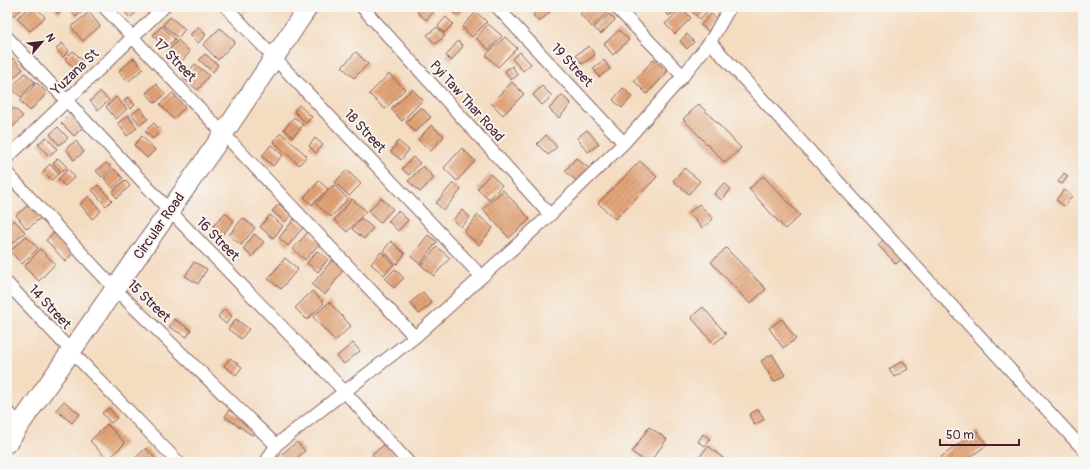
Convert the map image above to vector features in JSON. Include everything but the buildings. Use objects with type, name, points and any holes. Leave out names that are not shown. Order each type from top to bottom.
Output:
[{"type":"main road","name":"Circular Road","points":[[7,443],[224,133],[308,7]]},
{"type":"street","name":"17 Street","points":[[104,7],[416,337]]},
{"type":"street","name":"Yuzana St","points":[[7,158],[164,7]]},
{"type":"street","name":"18 Street","points":[[226,7],[482,277]]},
{"type":"street","name":"Pyi Taw Thar Road","points":[[362,7],[550,215]]},
{"type":"street","name":"19 Street","points":[[497,7],[624,143]]},
{"type":"street","points":[[616,7],[683,76]]},
{"type":"street","points":[[266,462],[276,445],[416,337],[550,215],[624,143],[683,76],[710,42],[730,7]]},
{"type":"street","name":"16 Street","points":[[7,37],[170,211],[345,392],[408,462]]},
{"type":"street","points":[[710,42],[1083,449]]},
{"type":"street","name":"15 Street","points":[[7,173],[115,288],[276,445]]},
{"type":"street","name":"14 Street","points":[[7,283],[178,462]]},
{"type":"street","points":[[7,410],[20,424]]}]
